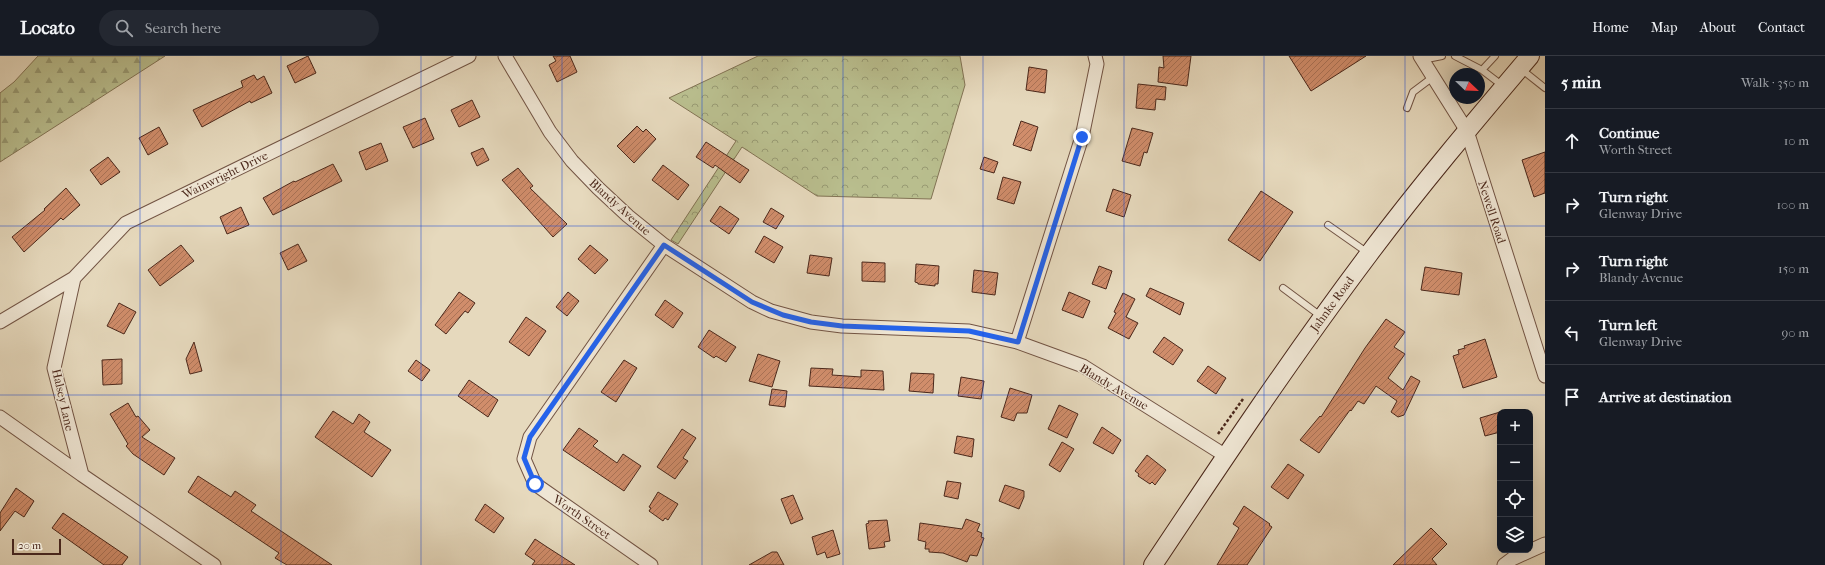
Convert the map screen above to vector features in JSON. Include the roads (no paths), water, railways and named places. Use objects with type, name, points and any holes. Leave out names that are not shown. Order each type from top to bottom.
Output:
[{"type":"main road","name":"Jahnke Road","points":[[1153,565],[1226,456],[1322,318],[1369,254],[1467,131],[1525,62]]},
{"type":"street","name":"Wainwright Drive","points":[[0,322],[74,278],[126,223],[469,56]]},
{"type":"street","name":"Blandy Avenue","points":[[505,56],[541,118],[559,145],[585,175],[612,202],[664,245],[752,302],[783,315],[811,322],[842,326],[975,332],[1018,342],[1083,366],[1226,456]]},
{"type":"street","points":[[1018,342],[1082,137],[1097,64],[1095,56]]},
{"type":"street","name":"Newell Road","points":[[1421,58],[1467,131],[1545,376]]},
{"type":"street","name":"Worth Street","points":[[651,565],[535,484],[524,458],[530,437],[664,245]]},
{"type":"street","name":"Halsey Lane","points":[[74,278],[54,368],[82,475]]},
{"type":"street","points":[[0,417],[214,565]]},
{"type":"street","points":[[1504,565],[1512,559],[1545,544]]},
{"type":"lane","points":[[1421,58],[1442,56]]},
{"type":"lane","points":[[1455,56],[1478,68]]},
{"type":"lane","points":[[1484,68],[1495,56]]},
{"type":"lane","points":[[1525,62],[1545,88]]},
{"type":"lane","points":[[1485,72],[1504,87]]},
{"type":"lane","points":[[1407,108],[1413,92],[1433,77]]},
{"type":"lane","points":[[1328,225],[1369,254]]},
{"type":"lane","points":[[1283,288],[1322,318]]}]
